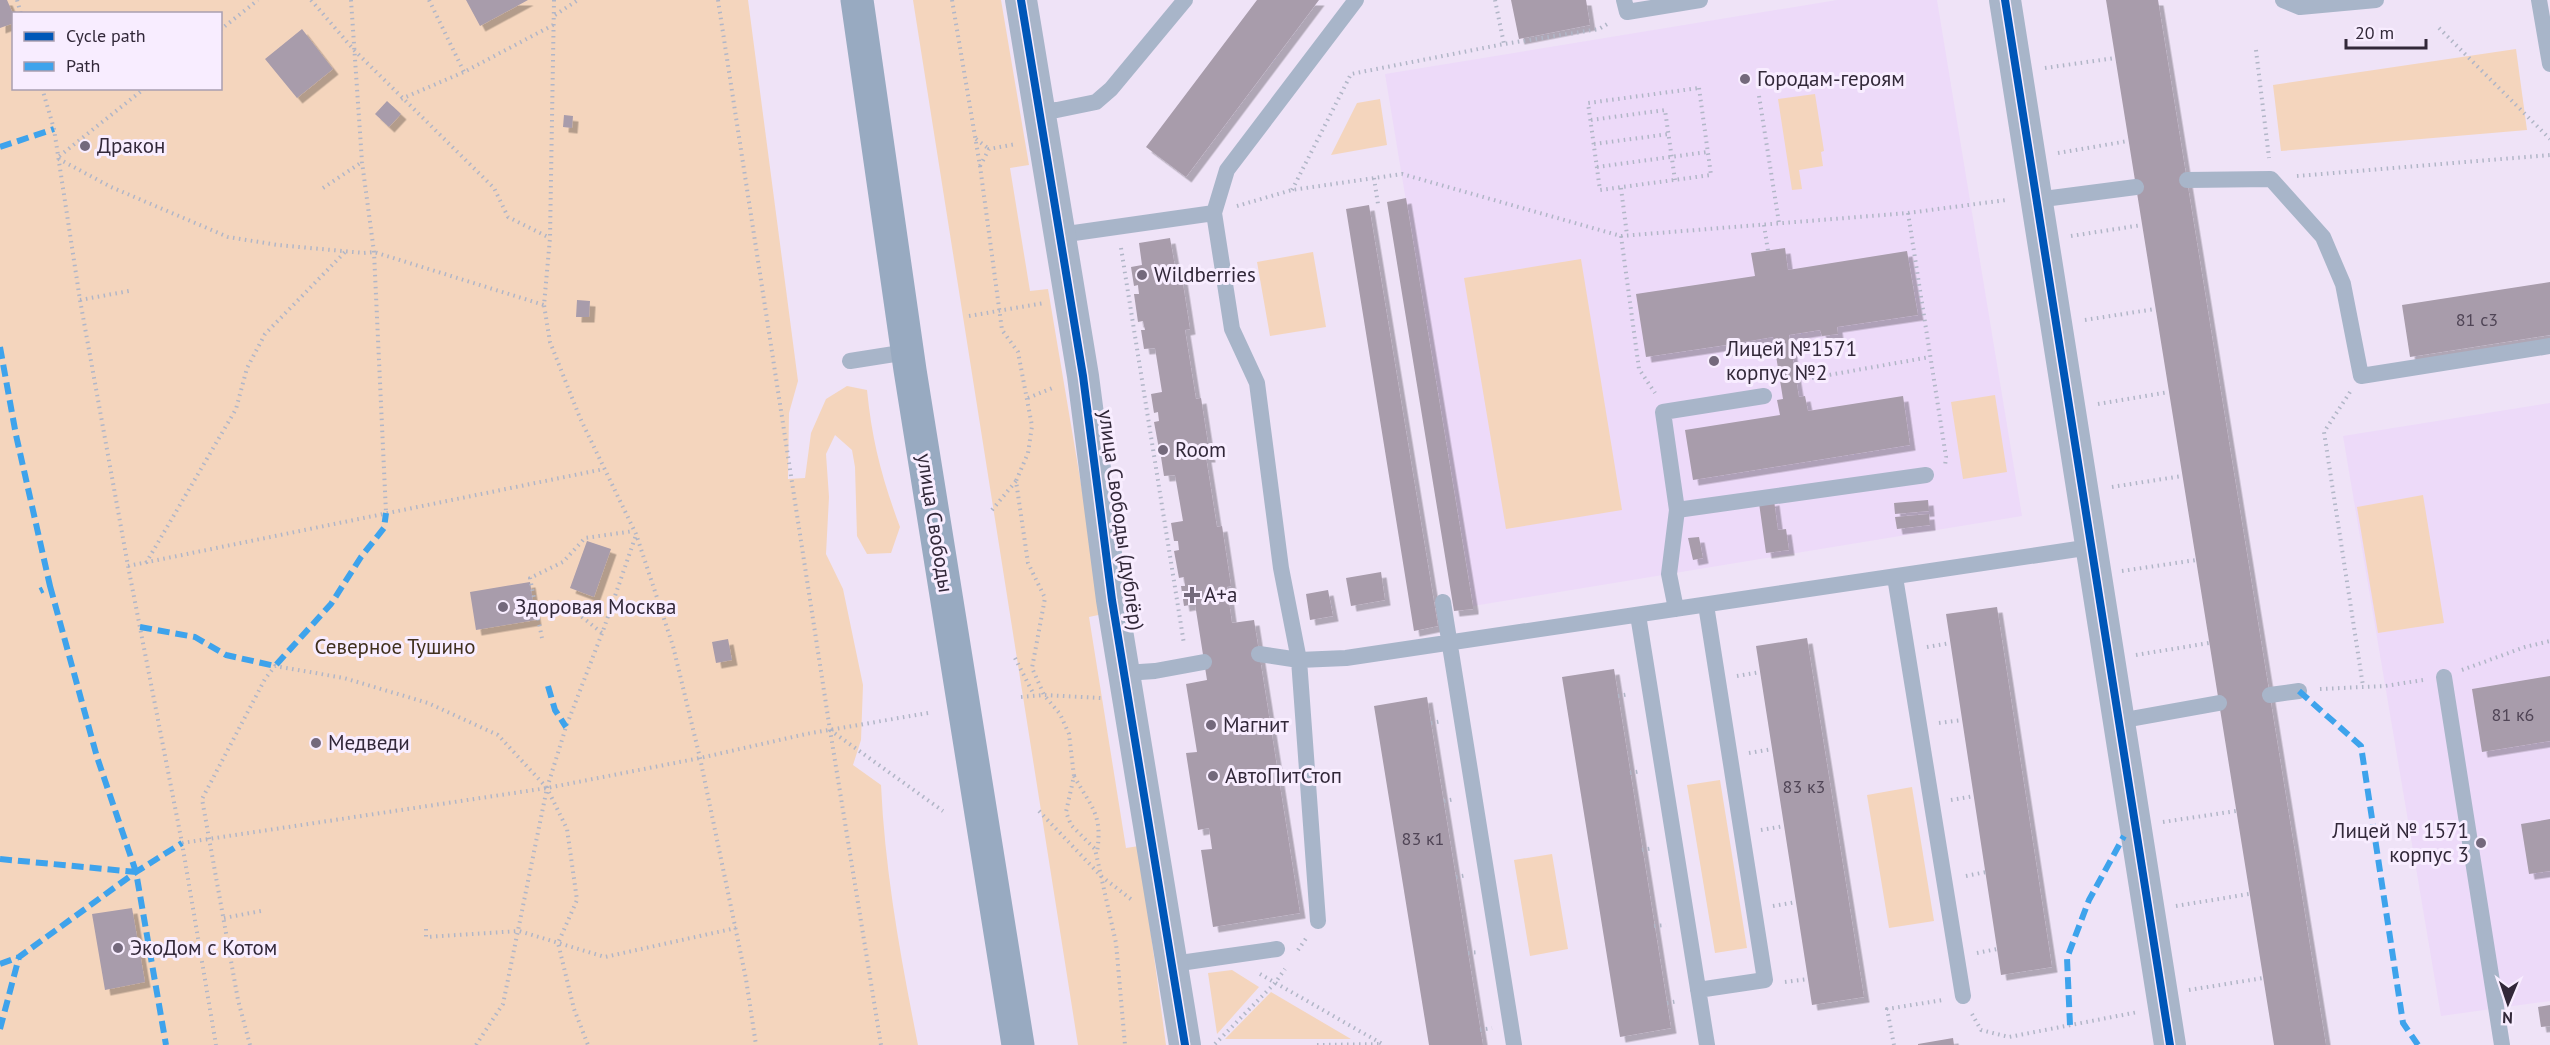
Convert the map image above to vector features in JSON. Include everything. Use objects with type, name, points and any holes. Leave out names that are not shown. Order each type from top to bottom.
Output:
[{"type":"main road","name":"улица Свободы","points":[[857,0],[908,352],[1018,1045]]},
{"type":"street","name":"улица Свободы (дублёр)","points":[[1022,0],[1071,299],[1112,600],[1185,1045]]},
{"type":"street","points":[[2005,0],[2021,200],[2091,547],[2119,721],[2172,999],[2170,1045]]},
{"type":"lane","points":[[1040,111],[1096,102],[1111,89],[1185,0]]},
{"type":"lane","points":[[1318,921],[1299,660],[1281,568],[1257,383],[1232,329],[1214,213],[1227,170],[1356,0]]},
{"type":"lane","points":[[1626,6],[1700,0]]},
{"type":"lane","points":[[2283,0],[2300,7],[2376,0]]},
{"type":"lane","points":[[2539,0],[2550,64]]},
{"type":"lane","points":[[2187,180],[2271,179],[2323,237],[2343,284],[2361,376],[2550,346]]},
{"type":"lane","points":[[2021,200],[2136,187]]},
{"type":"lane","points":[[1060,235],[1214,213]]},
{"type":"lane","points":[[850,361],[908,352]]},
{"type":"lane","points":[[1676,609],[1669,574],[1677,510],[1663,412],[1764,396]]},
{"type":"lane","points":[[1677,510],[1926,475]]},
{"type":"lane","points":[[1259,654],[1299,660],[1347,658],[2091,547]]},
{"type":"lane","points":[[1894,577],[1963,996]]},
{"type":"lane","points":[[1443,602],[1514,1045]]},
{"type":"lane","points":[[1698,990],[1765,980],[1706,605]]},
{"type":"lane","points":[[1638,615],[1707,1045]]},
{"type":"lane","points":[[1125,673],[1155,671],[1204,662]]},
{"type":"lane","points":[[2444,677],[2502,1045]]},
{"type":"lane","points":[[2270,695],[2299,691]]},
{"type":"lane","points":[[2119,721],[2219,703]]},
{"type":"lane","points":[[1173,964],[1277,949]]},
{"type":"path","points":[[222,28],[258,0]]},
{"type":"path","points":[[311,0],[354,50],[401,99],[494,188],[508,217],[550,238]]},
{"type":"path","points":[[351,0],[362,162],[374,252],[386,513]]},
{"type":"path","points":[[429,0],[464,72]]},
{"type":"path","points":[[554,0],[550,238],[544,305],[550,342],[580,418],[635,532],[673,646],[736,928],[756,1045]]},
{"type":"path","points":[[555,15],[578,0]]},
{"type":"path","points":[[718,0],[830,730],[881,1045]]},
{"type":"path","points":[[952,0],[976,139],[1002,330],[1018,352],[1032,426],[1029,453],[1016,481],[992,510]]},
{"type":"path","points":[[1494,0],[1504,44]]},
{"type":"path","points":[[1292,190],[1351,74],[1504,44],[1599,29],[1626,6]]},
{"type":"path","points":[[401,99],[464,72],[555,24]]},
{"type":"path","points":[[2439,28],[2550,139]]},
{"type":"path","points":[[2256,50],[2271,179],[2550,155]]},
{"type":"path","points":[[2035,70],[2115,58]]},
{"type":"path","points":[[1699,88],[1711,176],[1600,190],[1594,144],[1588,103],[1699,88]]},
{"type":"path","points":[[43,90],[54,129],[80,300],[128,566],[182,843],[216,1045]]},
{"type":"path","points":[[57,158],[142,90]]},
{"type":"path","points":[[1759,96],[1779,223]]},
{"type":"path","points":[[1591,120],[1665,110],[1675,180]]},
{"type":"path","points":[[1594,144],[1669,134]]},
{"type":"path","points":[[976,139],[989,149]]},
{"type":"path","points":[[2049,154],[2128,141]]},
{"type":"path","points":[[1597,167],[1707,152]]},
{"type":"path","points":[[57,158],[111,187],[228,237],[346,252],[374,252],[544,305]]},
{"type":"path","points":[[322,188],[362,162]]},
{"type":"path","points":[[1214,213],[1292,190],[1401,174],[1621,236],[1908,213],[2021,200]]},
{"type":"path","points":[[1374,178],[1378,204]]},
{"type":"path","points":[[1621,188],[1628,236]]},
{"type":"path","points":[[1908,213],[1946,462],[1940,471],[1926,475]]},
{"type":"path","points":[[1764,225],[1768,251]]},
{"type":"path","points":[[2062,238],[2142,225]]},
{"type":"path","points":[[1118,227],[1188,665]]},
{"type":"path","points":[[1621,236],[1639,369],[1662,401],[1663,412]]},
{"type":"path","points":[[146,563],[236,409],[247,368],[265,334],[346,252]]},
{"type":"path","points":[[80,300],[129,291]]},
{"type":"path","points":[[969,316],[1071,299]]},
{"type":"path","points":[[2075,321],[2155,309]]},
{"type":"path","points":[[1812,378],[1930,357]]},
{"type":"path","points":[[2361,376],[2324,432],[2363,686]]},
{"type":"path","points":[[2088,405],[2169,392]]},
{"type":"path","points":[[128,566],[604,469]]},
{"type":"path","points":[[2102,489],[2182,476]]},
{"type":"path","points":[[1016,481],[1028,563],[1045,598],[1032,668],[1044,695],[1060,714],[1069,734],[1074,776],[1066,812],[1071,825],[1095,849],[1097,855],[1116,943],[1125,1045]]},
{"type":"path","points":[[542,638],[530,578],[563,562],[585,538],[635,532]]},
{"type":"path","points":[[476,1045],[503,1004],[547,788],[566,727],[602,633],[635,532]]},
{"type":"path","points":[[2115,573],[2196,560]]},
{"type":"path","points":[[535,604],[562,601],[602,633]]},
{"type":"path","points":[[2299,691],[2385,686],[2444,677],[2525,647],[2550,641]]},
{"type":"path","points":[[2128,656],[2209,643]]},
{"type":"path","points":[[1015,658],[1034,695]]},
{"type":"path","points":[[250,1045],[238,1000],[202,799],[265,679],[275,666],[344,678],[428,703],[498,735],[547,788],[567,829],[577,900],[558,943],[574,1009],[588,1045]]},
{"type":"path","points":[[1021,697],[1044,695],[1092,699]]},
{"type":"path","points":[[182,843],[547,788],[928,712]]},
{"type":"path","points":[[830,730],[943,811]]},
{"type":"path","points":[[1074,776],[1095,809],[1100,833],[1097,855]]},
{"type":"path","points":[[1039,811],[1101,876],[1166,926]]},
{"type":"path","points":[[2154,824],[2236,811]]},
{"type":"path","points":[[2167,907],[2249,894]]},
{"type":"path","points":[[223,918],[261,911]]},
{"type":"path","points":[[1293,957],[1318,921]]},
{"type":"path","points":[[426,929],[426,937],[519,931],[604,957],[736,928]]},
{"type":"path","points":[[1230,956],[1384,1045]]},
{"type":"path","points":[[1214,1045],[1275,983],[1287,966]]},
{"type":"path","points":[[1894,1045],[1887,1010],[1963,996],[1981,1030],[2009,1037],[2263,978]]},
{"type":"path","points":[[1317,1045],[1384,1045]]},
{"type":"shaded area","name":"Лицей №1571 корпус №2","points":[[1837,0],[1937,0],[2022,516],[1473,606],[1385,74]]},
{"type":"shaded area","name":"Лицей № 1571 корпус 3","points":[[2550,403],[2550,1001],[2441,1016],[2343,436]]},
{"type":"green space","name":"Северное Тушино","points":[[0,0],[748,0],[798,381],[789,413],[788,479],[805,478],[811,433],[826,399],[847,386],[867,390],[879,460],[900,527],[891,553],[867,554],[857,536],[855,467],[852,450],[835,435],[826,454],[829,497],[826,554],[843,589],[863,685],[861,740],[853,765],[881,785],[890,883],[918,1045],[0,1045]]},
{"type":"green space","points":[[913,0],[1001,0],[1029,165],[1010,168],[1030,291],[1048,289],[1103,614],[1089,617],[1126,848],[1139,846],[1166,1045],[1078,1045]]},
{"type":"green space","points":[[2516,49],[2527,130],[2281,151],[2273,85]]},
{"type":"green space","points":[[1815,94],[1824,151],[1821,152],[1823,166],[1799,170],[1802,189],[1792,190],[1778,99]]},
{"type":"green space","points":[[1380,99],[1387,145],[1331,155],[1357,103]]},
{"type":"green space","points":[[1313,252],[1326,327],[1270,336],[1257,262]]},
{"type":"green space","points":[[1581,259],[1622,510],[1506,529],[1464,278]]},
{"type":"green space","points":[[1995,395],[2007,472],[1963,479],[1951,402]]},
{"type":"green space","points":[[2423,495],[2444,623],[2378,633],[2357,507]]},
{"type":"green space","points":[[1720,780],[1747,948],[1715,953],[1687,785]]},
{"type":"green space","points":[[1912,787],[1934,921],[1889,928],[1867,795]]},
{"type":"green space","points":[[1552,854],[1568,949],[1530,956],[1514,860]]},
{"type":"green space","points":[[1232,970],[1259,987],[1217,1034],[1208,973]]},
{"type":"green space","points":[[1271,992],[1351,1039],[1225,1039]]},
{"type":"building","points":[[0,0],[7,0],[12,12],[12,24],[0,28]]},
{"type":"building","points":[[466,0],[528,0],[480,26]]},
{"type":"building","points":[[1257,0],[1319,0],[1186,177],[1146,147]]},
{"type":"building","points":[[1511,0],[1586,0],[1590,25],[1519,39]]},
{"type":"building","points":[[2106,0],[2158,0],[2326,1045],[2274,1045]]},
{"type":"building","points":[[302,29],[333,69],[297,98],[265,59]]},
{"type":"building","points":[[387,101],[401,114],[389,127],[375,114]]},
{"type":"building","points":[[564,115],[573,116],[572,128],[563,127]]},
{"type":"building","points":[[1406,198],[1473,609],[1454,611],[1387,202]]},
{"type":"building","points":[[1369,205],[1438,626],[1414,631],[1346,209]]},
{"type":"building","points":[[1170,238],[1176,272],[1181,271],[1190,329],[1185,330],[1196,399],[1201,398],[1210,457],[1206,457],[1217,527],[1222,526],[1231,586],[1227,587],[1232,623],[1254,620],[1300,913],[1213,927],[1201,850],[1212,849],[1209,828],[1198,830],[1186,753],[1197,752],[1186,684],[1207,680],[1195,604],[1184,606],[1181,586],[1185,586],[1184,577],[1179,578],[1174,551],[1179,550],[1178,541],[1174,541],[1171,523],[1183,521],[1175,475],[1164,476],[1161,457],[1165,457],[1164,448],[1159,449],[1154,422],[1159,421],[1158,412],[1154,413],[1151,394],[1162,392],[1155,348],[1144,349],[1141,330],[1145,330],[1143,321],[1138,322],[1134,294],[1139,294],[1138,285],[1134,286],[1131,267],[1142,265],[1139,243]]},
{"type":"building","points":[[1785,248],[1788,270],[1907,251],[1918,315],[1837,327],[1838,334],[1822,336],[1820,330],[1789,335],[1799,397],[1805,396],[1808,411],[1903,396],[1910,445],[1693,480],[1685,430],[1780,415],[1777,400],[1783,399],[1773,337],[1744,342],[1745,348],[1736,350],[1727,351],[1726,345],[1646,357],[1636,294],[1755,276],[1751,253]]},
{"type":"building","points":[[2550,282],[2550,335],[2410,357],[2402,305]]},
{"type":"building","points":[[577,300],[590,301],[589,317],[576,317]]},
{"type":"building","points":[[1774,500],[1778,530],[1786,529],[1789,550],[1766,553],[1759,503]]},
{"type":"building","points":[[1928,500],[1929,511],[1895,514],[1894,503]]},
{"type":"building","points":[[1929,514],[1930,525],[1897,529],[1895,517]]},
{"type":"building","points":[[1699,537],[1703,558],[1693,560],[1688,538]]},
{"type":"building","points":[[587,541],[611,549],[594,597],[570,588]]},
{"type":"building","points":[[1381,572],[1385,600],[1351,606],[1346,578]]},
{"type":"building","name":"Здоровая Москва","points":[[530,582],[536,620],[476,630],[470,592]]},
{"type":"building","points":[[1328,590],[1333,616],[1310,620],[1306,594]]},
{"type":"building","points":[[1997,607],[2052,967],[2001,975],[1946,614]]},
{"type":"building","points":[[1807,638],[1864,997],[1812,1005],[1756,646]]},
{"type":"building","points":[[728,639],[732,660],[716,663],[712,642]]},
{"type":"building","points":[[1614,669],[1671,1028],[1620,1037],[1562,677]]},
{"type":"building","points":[[2550,676],[2550,741],[2482,752],[2472,689]]},
{"type":"building","points":[[1427,697],[1483,1045],[1429,1045],[1374,706]]},
{"type":"building","points":[[2550,819],[2550,871],[2529,874],[2521,824]]},
{"type":"building","name":"ЭкоДом с Котом","points":[[132,908],[145,982],[105,990],[92,914]]},
{"type":"building","points":[[2550,1005],[2550,1026],[2541,1027],[2538,1007]]},
{"type":"building","points":[[1953,1038],[1954,1045],[1918,1045],[1918,1044]]},
{"type":"marked path","points":[[0,147],[54,129]]},
{"type":"marked path","points":[[0,347],[16,435],[50,586],[40,591]]},
{"type":"marked path","points":[[140,627],[195,637],[226,655],[275,666],[331,604],[361,557],[384,528],[386,513]]},
{"type":"marked path","points":[[50,586],[97,757],[136,872],[166,1045]]},
{"type":"marked path","points":[[548,686],[555,710],[566,727]]},
{"type":"marked path","points":[[2299,691],[2361,746],[2403,1023],[2418,1045]]},
{"type":"marked path","points":[[2070,1025],[2067,958],[2089,900],[2124,836]]},
{"type":"marked path","points":[[0,964],[19,957],[136,872],[182,843]]},
{"type":"marked path","points":[[0,859],[136,872]]},
{"type":"marked path","points":[[0,1029],[19,957]]},
{"type":"cycle path","points":[[1021,0],[1083,376],[1112,600],[1185,1045]]},
{"type":"cycle path","points":[[2005,0],[2170,1045]]},
{"type":"place","name":"Городам-героям","points":[[1745,79]]},
{"type":"place","name":"Дракон","points":[[85,146]]},
{"type":"place","name":"Wildberries","points":[[1142,275]]},
{"type":"place","name":"Лицей №1571 корпус №2","points":[[1714,361]]},
{"type":"place","name":"Room","points":[[1163,450]]},
{"type":"place","name":"А+а","points":[[1192,595]]},
{"type":"place","name":"Здоровая Москва","points":[[503,607]]},
{"type":"place","name":"Магнит","points":[[1211,725]]},
{"type":"place","name":"Медведи","points":[[316,743]]},
{"type":"place","name":"АвтоПитСтоп","points":[[1213,776]]},
{"type":"place","name":"Лицей № 1571 корпус 3","points":[[2481,843]]},
{"type":"place","name":"ЭкоДом с Котом","points":[[118,948]]}]
